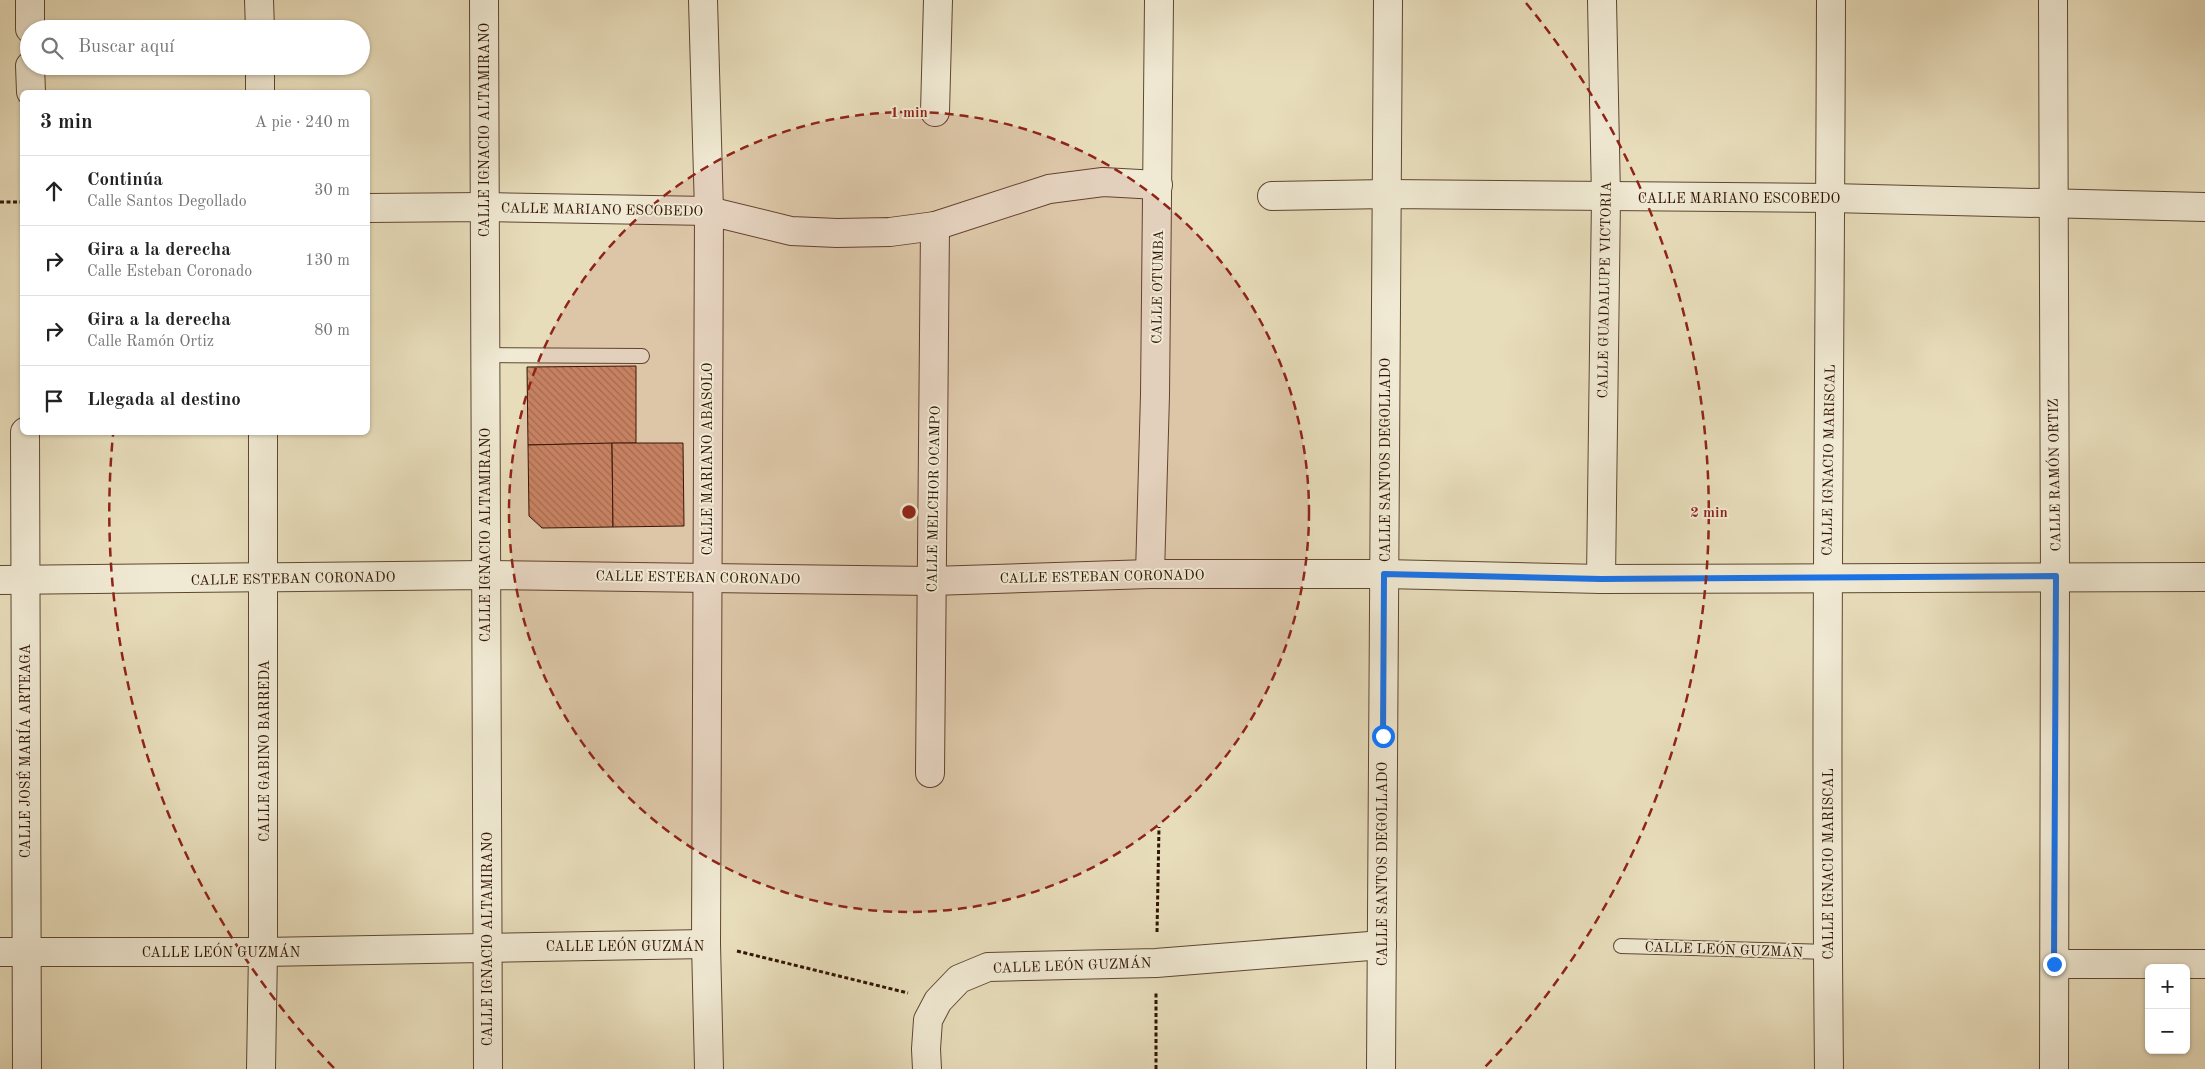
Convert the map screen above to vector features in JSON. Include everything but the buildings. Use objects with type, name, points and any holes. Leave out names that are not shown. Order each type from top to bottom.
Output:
[{"type":"street","points":[[30,0],[30,20]]},
{"type":"street","points":[[259,0],[260,20]]},
{"type":"street","name":"CALLE IGNACIO ALTAMIRANO","points":[[484,0],[488,1069]]},
{"type":"street","name":"CALLE MARIANO ABASOLO","points":[[703,0],[709,211],[706,577],[708,1069]]},
{"type":"street","points":[[935,112],[938,0]]},
{"type":"street","name":"CALLE OTUMBA","points":[[1150,574],[1158,184],[1159,0]]},
{"type":"street","name":"CALLE SANTOS DEGOLLADO","points":[[1381,1069],[1388,0]]},
{"type":"street","name":"CALLE GUADALUPE VICTORIA","points":[[1601,579],[1606,197],[1602,0]]},
{"type":"street","name":"CALLE IGNACIO MARISCAL","points":[[1829,1069],[1827,578],[1831,0]]},
{"type":"street","name":"CALLE RAMÓN ORTIZ","points":[[2052,0],[2056,576],[2054,1069]]},
{"type":"street","points":[[30,75],[30,90]]},
{"type":"street","points":[[260,75],[260,90]]},
{"type":"street","name":"CALLE MARIANO ESCOBEDO","points":[[370,208],[484,207],[709,211],[791,231],[837,234],[890,232],[935,226],[1049,189],[1103,182],[1158,184]]},
{"type":"street","name":"CALLE MARIANO ESCOBEDO","points":[[1272,196],[1387,194],[1831,198],[2205,207]]},
{"type":"street","name":"CALLE MELCHOR OCAMPO","points":[[930,772],[935,226]]},
{"type":"street","name":"CALLE JOSÉ MARÍA ARTEAGA","points":[[25,435],[12,580],[13,952],[27,1069]]},
{"type":"street","name":"CALLE GABINO BARREDA","points":[[261,1069],[263,952],[263,435]]},
{"type":"street","name":"CALLE ESTEBAN CORONADO","points":[[12,580],[485,575],[932,581],[1150,574],[1384,574],[1601,579],[2205,577]]},
{"type":"street","name":"CALLE LEÓN GUZMÁN","points":[[13,952],[263,952],[706,944]]},
{"type":"street","name":"CALLE LEÓN GUZMÁN","points":[[938,1000],[959,979],[988,967],[1156,963],[1382,946]]},
{"type":"street","points":[[2054,964],[2205,964]]},
{"type":"street","points":[[927,1069],[928,1020],[938,1000]]},
{"type":"lane","points":[[484,355],[642,356]]},
{"type":"lane","name":"CALLE LEÓN GUZMÁN","points":[[1621,946],[1828,952]]},
{"type":"path","points":[[0,202],[20,202]]},
{"type":"path","name":"CALLE LEÓN GUZMÁN","points":[[706,944],[938,1000]]},
{"type":"route","points":[[1383,736],[1384,574],[1601,579],[2056,576],[2054,964]]}]
